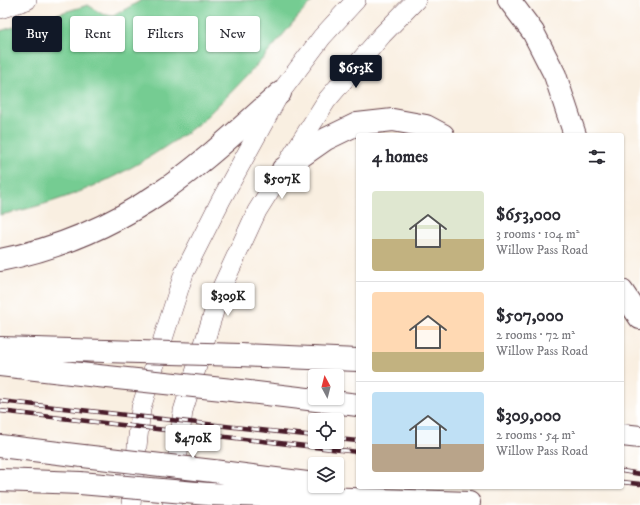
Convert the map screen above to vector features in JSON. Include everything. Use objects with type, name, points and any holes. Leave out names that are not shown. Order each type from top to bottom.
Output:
[{"type":"highway","points":[[509,0],[533,32],[555,75],[574,133]]},
{"type":"highway","points":[[0,260],[56,245],[90,232],[126,214],[195,168],[280,93]]},
{"type":"highway","points":[[283,169],[326,139],[357,124],[392,120],[426,126],[439,133]]},
{"type":"highway","points":[[624,294],[640,318]]},
{"type":"highway","points":[[0,348],[356,360]]},
{"type":"highway","points":[[0,365],[356,405]]},
{"type":"highway","points":[[624,435],[640,437]]},
{"type":"highway","points":[[0,446],[308,483]]},
{"type":"highway","points":[[0,480],[80,483],[208,494],[478,504]]},
{"type":"highway","points":[[344,487],[356,489]]},
{"type":"highway","points":[[359,489],[478,504]]},
{"type":"main road","points":[[0,9],[26,0]]},
{"type":"main road","points":[[131,505],[141,408],[184,273],[220,200],[280,93],[322,37],[356,0]]},
{"type":"main road","points":[[172,505],[183,411],[221,289],[257,211],[327,100],[382,35],[416,0]]},
{"type":"green space","points":[[142,0],[314,0],[240,83],[208,115],[184,134],[146,159],[86,189],[44,204],[0,215],[0,31],[12,27],[12,52],[62,52],[62,16],[51,16],[88,5],[102,14],[113,16]]},
{"type":"railway","points":[[0,401],[308,435]]},
{"type":"railway","points":[[0,411],[356,452]]},
{"type":"railway","points":[[344,440],[356,441]]},
{"type":"railway","points":[[624,471],[640,474]]},
{"type":"railway","points":[[624,482],[640,484]]}]
